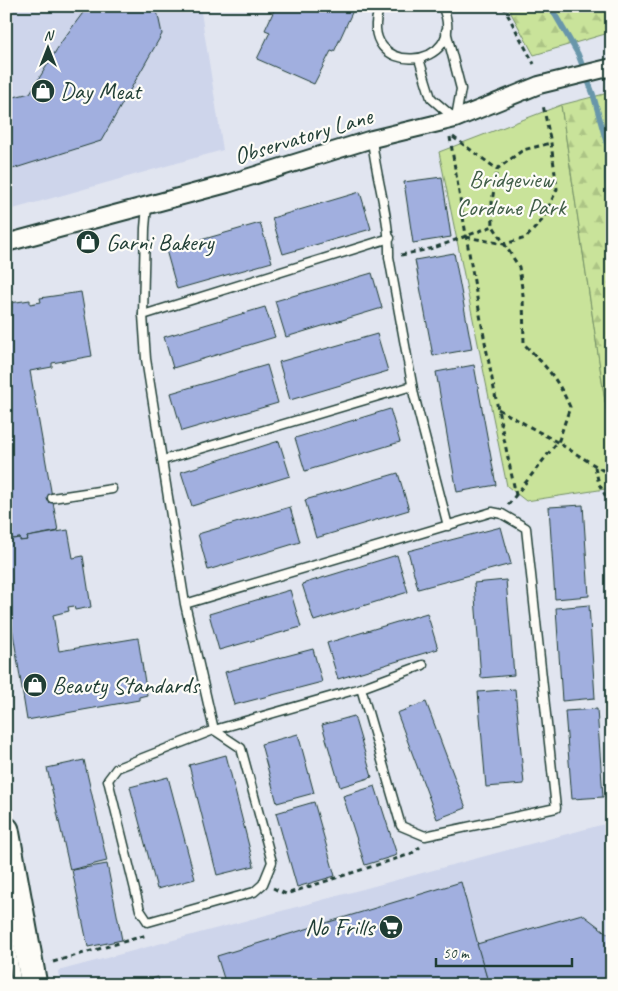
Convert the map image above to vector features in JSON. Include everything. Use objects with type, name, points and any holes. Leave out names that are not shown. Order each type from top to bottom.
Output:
[{"type":"main road","points":[[6,830],[34,985]]},
{"type":"street","name":"Observatory Lane","points":[[6,243],[227,184],[372,139],[456,119],[539,85],[612,67]]},
{"type":"lane","points":[[380,6],[376,17],[376,29],[379,40],[386,50],[408,60],[420,59],[430,55],[444,38],[446,14],[442,6]]},
{"type":"lane","points":[[446,30],[461,89],[456,119]]},
{"type":"lane","points":[[420,59],[431,98],[456,119]]},
{"type":"lane","points":[[372,139],[390,238],[389,257],[412,386],[448,526]]},
{"type":"lane","points":[[147,206],[143,315],[146,359],[185,604],[214,730],[241,748],[272,862],[263,884],[254,892],[148,922],[140,910],[108,780],[116,768],[214,730],[361,688],[423,665]]},
{"type":"lane","points":[[143,315],[390,238]]},
{"type":"lane","points":[[163,460],[412,386]]},
{"type":"lane","points":[[52,498],[112,489]]},
{"type":"lane","points":[[185,604],[492,512],[502,514],[526,528],[556,808],[425,836],[401,826],[361,688]]},
{"type":"lane","points":[[6,919],[17,985]]},
{"type":"path","points":[[503,6],[534,64]]},
{"type":"path","points":[[466,237],[504,244],[526,238],[543,218],[557,189],[551,143],[543,105]]},
{"type":"path","points":[[497,169],[450,134],[466,237],[497,409],[516,496]]},
{"type":"path","points":[[502,514],[557,442],[570,407],[560,384],[546,365],[524,344],[523,296],[519,266],[493,226],[492,202],[497,169],[523,150],[551,143]]},
{"type":"path","points":[[389,257],[434,248],[493,226]]},
{"type":"path","points":[[497,409],[557,442],[612,476]]},
{"type":"path","points":[[595,466],[598,484],[609,502],[612,531]]},
{"type":"path","points":[[608,817],[612,813]]},
{"type":"path","points":[[263,884],[286,894],[411,854],[441,832]]},
{"type":"path","points":[[53,962],[148,934],[148,922]]},
{"type":"shaded area","points":[[6,6],[200,6],[223,150],[6,211]]},
{"type":"shaded area","points":[[612,822],[612,985],[60,985],[58,971]]},
{"type":"green space","points":[[507,6],[609,6],[612,10],[612,32],[534,55]]},
{"type":"green space","points":[[612,92],[612,448],[561,105]]},
{"type":"green space","name":"Bridgeview Cordone Park","points":[[561,105],[612,448],[612,488],[526,501],[507,486],[439,152]]},
{"type":"building","points":[[88,6],[156,6],[162,34],[101,141],[6,171],[6,99],[30,93],[62,41]]},
{"type":"building","points":[[276,6],[355,6],[334,52],[331,51],[314,84],[257,59],[270,32],[265,30]]},
{"type":"building","points":[[442,177],[451,237],[413,243],[404,182]]},
{"type":"building","points":[[360,192],[371,229],[283,254],[272,218]]},
{"type":"building","points":[[260,223],[272,262],[177,289],[166,250]]},
{"type":"building","points":[[454,253],[472,349],[433,356],[415,260]]},
{"type":"building","points":[[372,273],[382,308],[286,337],[275,301]]},
{"type":"building","points":[[81,292],[92,356],[52,363],[52,367],[30,371],[58,531],[27,537],[28,540],[20,541],[20,538],[6,540],[6,308],[11,307],[10,303],[30,300],[30,304],[41,302],[40,298]]},
{"type":"building","points":[[265,307],[275,337],[173,368],[164,337]]},
{"type":"building","points":[[377,334],[388,371],[290,400],[279,362]]},
{"type":"building","points":[[267,365],[278,403],[182,431],[171,393]]},
{"type":"building","points":[[474,365],[496,485],[457,492],[436,372]]},
{"type":"building","points":[[390,409],[400,442],[305,471],[295,438]]},
{"type":"building","points":[[279,441],[290,476],[192,506],[181,472]]},
{"type":"building","points":[[398,473],[409,510],[316,538],[305,500]]},
{"type":"building","points":[[583,505],[589,596],[555,599],[549,507]]},
{"type":"building","points":[[290,507],[300,542],[208,570],[198,534]]},
{"type":"building","points":[[501,527],[511,564],[418,589],[408,551]]},
{"type":"building","points":[[68,530],[73,558],[83,556],[91,607],[75,610],[74,606],[68,607],[69,611],[53,615],[59,651],[138,638],[147,695],[139,697],[139,700],[27,720],[6,590],[6,587],[10,587],[6,572],[6,540],[20,538],[20,541],[28,540],[27,537]]},
{"type":"building","points":[[397,555],[408,592],[314,621],[302,584]]},
{"type":"building","points":[[506,580],[514,675],[481,678],[474,583]]},
{"type":"building","points":[[290,590],[301,627],[219,650],[209,614]]},
{"type":"building","points":[[589,605],[595,698],[562,701],[556,608]]},
{"type":"building","points":[[427,613],[438,649],[338,679],[327,643]]},
{"type":"building","points":[[313,649],[322,682],[234,705],[225,672]]},
{"type":"building","points":[[515,689],[524,784],[486,787],[478,692]]},
{"type":"building","points":[[426,702],[466,808],[437,819],[397,713]]},
{"type":"building","points":[[597,709],[603,797],[572,799],[565,711]]},
{"type":"building","points":[[354,716],[372,777],[340,787],[322,725]]},
{"type":"building","points":[[298,734],[314,793],[277,803],[261,744]]},
{"type":"building","points":[[226,755],[254,866],[217,875],[189,765]]},
{"type":"building","points":[[84,760],[107,861],[70,870],[47,768]]},
{"type":"building","points":[[168,777],[195,879],[157,889],[130,787]]},
{"type":"building","points":[[375,786],[397,855],[365,865],[343,796]]},
{"type":"building","points":[[314,802],[335,876],[297,887],[276,813]]},
{"type":"building","points":[[107,864],[122,940],[88,947],[72,870]]},
{"type":"building","name":"No Frills","points":[[461,882],[489,985],[226,985],[217,956]]},
{"type":"building","points":[[582,914],[612,937],[612,985],[489,985],[477,944]]},
{"type":"building","points":[[158,977],[160,985],[131,985]]},
{"type":"waterway","points":[[550,6],[578,54],[593,94],[607,145],[607,179],[612,248]]},
{"type":"place","name":"Day Meat","points":[[43,91]]},
{"type":"place","name":"Garni Bakery","points":[[88,242]]},
{"type":"place","name":"Beauty Standards","points":[[35,685]]},
{"type":"place","name":"No Frills","points":[[391,927]]}]
